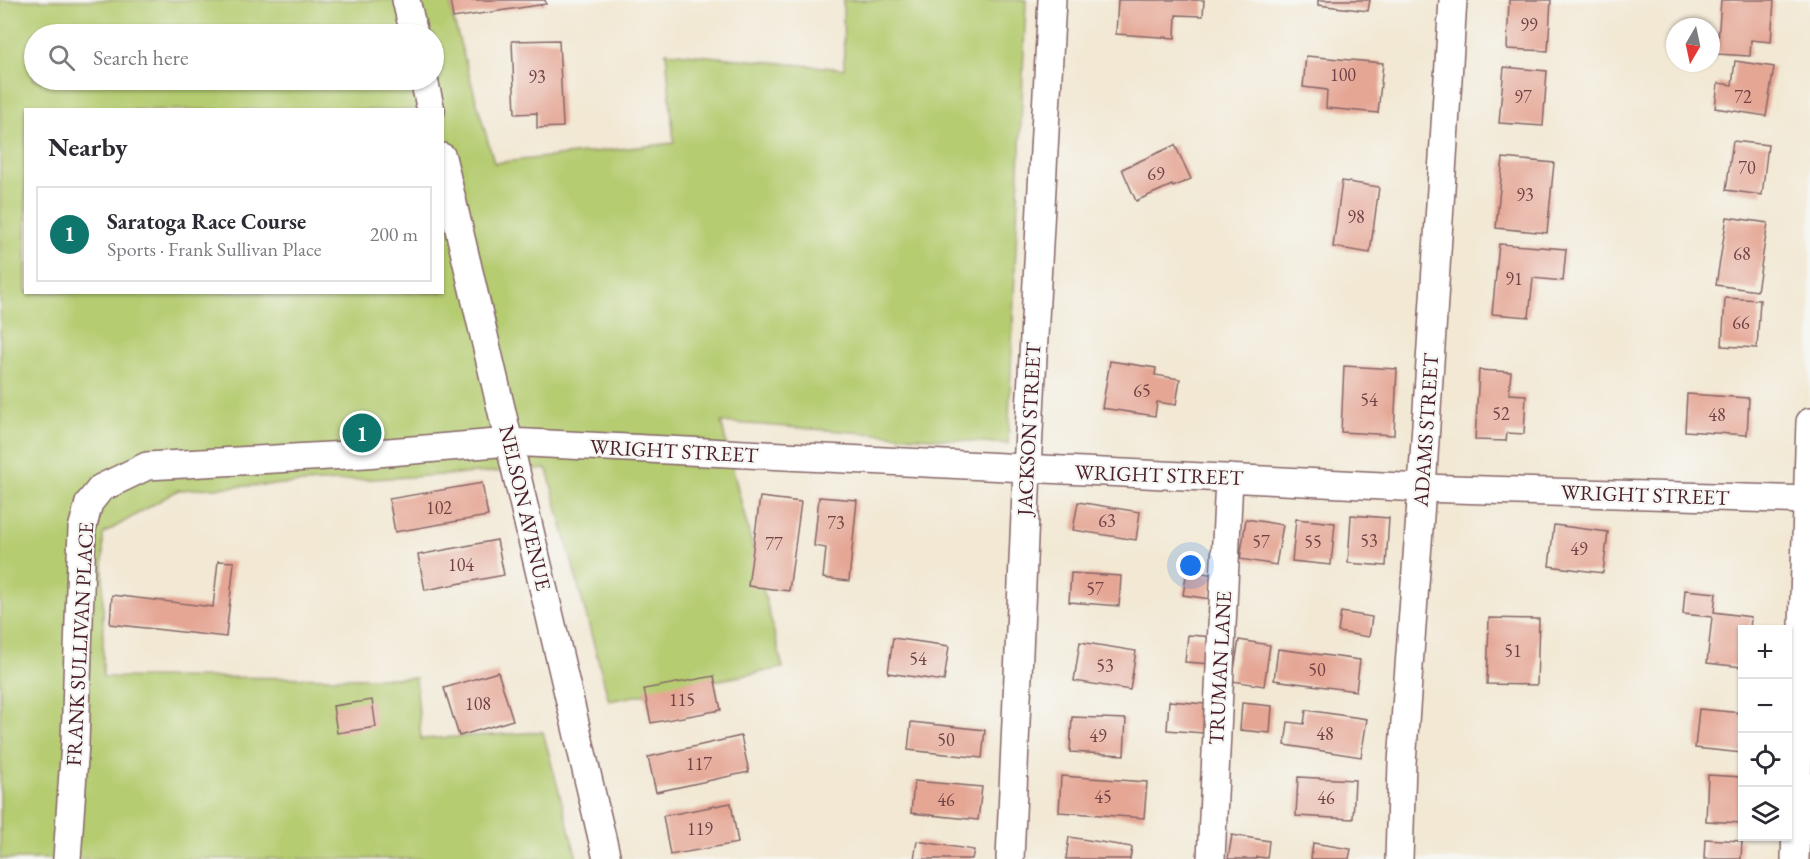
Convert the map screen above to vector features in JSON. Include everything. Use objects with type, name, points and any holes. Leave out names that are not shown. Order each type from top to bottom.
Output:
[{"type":"street","points":[[406,0],[412,24]]},
{"type":"street","name":"JACKSON STREET","points":[[1010,859],[1027,469],[1052,0]]},
{"type":"street","name":"ADAMS STREET","points":[[1399,859],[1402,763],[1453,0]]},
{"type":"street","points":[[426,90],[431,108]]},
{"type":"street","name":"NELSON AVENUE","points":[[444,166],[607,859]]},
{"type":"street","points":[[1795,859],[1810,422]]},
{"type":"street","name":"WRIGHT STREET","points":[[509,442],[1422,488],[1809,500]]},
{"type":"street","name":"FRANK SULLIVAN PLACE","points":[[67,859],[75,744],[82,529],[89,503],[101,488],[147,465],[365,454],[509,442]]},
{"type":"street","name":"TRUMAN LANE","points":[[1211,859],[1229,478]]},
{"type":"green space","points":[[0,0],[450,0],[494,163],[674,143],[666,52],[844,69],[843,0],[1026,0],[1008,444],[721,422],[783,668],[609,701],[547,469],[178,490],[103,534],[103,677],[416,678],[421,739],[543,732],[577,859],[0,859]]},
{"type":"building","points":[[450,0],[545,0],[546,4],[453,18]]},
{"type":"building","points":[[1118,0],[1204,0],[1203,16],[1176,15],[1175,38],[1116,34]]},
{"type":"building","points":[[1318,0],[1370,0],[1368,11],[1318,5]]},
{"type":"building","points":[[1509,0],[1551,0],[1548,51],[1507,49]]},
{"type":"building","points":[[1721,0],[1774,0],[1771,42],[1751,40],[1750,56],[1720,54]]},
{"type":"building","points":[[559,40],[563,127],[537,128],[537,113],[515,114],[512,41]]},
{"type":"building","points":[[1306,56],[1383,63],[1378,113],[1326,108],[1327,90],[1303,87]]},
{"type":"building","points":[[1735,61],[1774,67],[1766,116],[1715,108],[1718,83],[1732,85]]},
{"type":"building","points":[[1504,67],[1547,71],[1543,126],[1499,123]]},
{"type":"building","points":[[1733,141],[1768,145],[1762,195],[1726,190]]},
{"type":"building","points":[[1175,145],[1191,179],[1136,201],[1122,169]]},
{"type":"building","points":[[1503,158],[1554,163],[1547,233],[1496,228]]},
{"type":"building","points":[[1342,181],[1379,187],[1370,253],[1333,247]]},
{"type":"building","points":[[1727,217],[1768,223],[1757,291],[1716,285]]},
{"type":"building","points":[[1499,244],[1566,249],[1563,281],[1533,278],[1529,317],[1492,314]]},
{"type":"building","points":[[1725,298],[1760,300],[1757,348],[1722,346]]},
{"type":"building","points":[[1110,361],[1156,368],[1155,375],[1180,379],[1176,405],[1157,402],[1155,416],[1102,408]]},
{"type":"building","points":[[1344,366],[1397,369],[1394,435],[1341,432]]},
{"type":"building","points":[[1479,370],[1511,372],[1509,394],[1526,395],[1524,434],[1507,433],[1506,441],[1475,440]]},
{"type":"building","points":[[1687,394],[1749,398],[1747,435],[1685,431]]},
{"type":"building","points":[[482,483],[488,516],[395,532],[389,499]]},
{"type":"building","points":[[760,497],[801,502],[789,591],[748,586]]},
{"type":"building","points":[[819,497],[857,500],[849,581],[823,578],[826,548],[814,546]]},
{"type":"building","points":[[1078,502],[1140,512],[1136,540],[1073,530]]},
{"type":"building","points":[[1351,515],[1389,518],[1386,566],[1348,563]]},
{"type":"building","points":[[1246,519],[1283,525],[1276,565],[1240,559]]},
{"type":"building","points":[[1296,519],[1335,523],[1331,565],[1292,561]]},
{"type":"building","points":[[1554,525],[1608,532],[1603,573],[1549,566]]},
{"type":"building","points":[[497,540],[504,575],[425,590],[418,555]]},
{"type":"building","points":[[218,561],[234,562],[226,637],[110,624],[112,595],[213,607]]},
{"type":"building","points":[[1187,570],[1214,575],[1210,599],[1183,595]]},
{"type":"building","points":[[1071,573],[1121,576],[1119,606],[1069,602]]},
{"type":"building","points":[[1685,590],[1716,593],[1714,612],[1751,617],[1750,625],[1738,625],[1738,667],[1707,663],[1712,617],[1683,614]]},
{"type":"building","points":[[1341,612],[1372,617],[1369,637],[1338,632]]},
{"type":"building","points":[[1489,618],[1539,619],[1537,685],[1487,684]]},
{"type":"building","points":[[1188,635],[1214,637],[1212,664],[1185,662]]},
{"type":"building","points":[[893,638],[949,646],[944,681],[888,673]]},
{"type":"building","points":[[1239,640],[1270,645],[1264,686],[1232,681]]},
{"type":"building","points":[[1080,642],[1136,651],[1130,690],[1074,681]]},
{"type":"building","points":[[1278,649],[1360,660],[1356,691],[1274,680]]},
{"type":"building","points":[[498,672],[513,720],[459,736],[444,688]]},
{"type":"building","points":[[714,676],[721,710],[651,723],[644,689]]},
{"type":"building","points":[[372,700],[376,727],[337,733],[333,706]]},
{"type":"building","points":[[1169,701],[1205,704],[1203,733],[1167,730]]},
{"type":"building","points":[[1242,703],[1272,706],[1270,733],[1240,730]]},
{"type":"building","points":[[1699,709],[1738,713],[1738,753],[1695,748]]},
{"type":"building","points":[[1306,710],[1367,719],[1361,757],[1285,745],[1288,722],[1304,724]]},
{"type":"building","points":[[1072,717],[1126,719],[1124,755],[1070,752]]},
{"type":"building","points":[[911,722],[985,730],[982,758],[908,750]]},
{"type":"building","points":[[741,736],[749,772],[656,792],[648,757]]},
{"type":"building","points":[[1708,775],[1738,777],[1738,823],[1706,821]]},
{"type":"building","points":[[1061,776],[1147,782],[1144,818],[1059,812]]},
{"type":"building","points":[[1298,777],[1355,780],[1353,819],[1296,816]]},
{"type":"building","points":[[914,781],[982,787],[978,820],[911,813]]},
{"type":"building","points":[[731,803],[738,843],[670,855],[663,816]]},
{"type":"building","points":[[1232,835],[1269,841],[1267,858],[1228,859]]},
{"type":"building","points":[[1069,837],[1132,847],[1130,859],[1066,859]]},
{"type":"building","points":[[1705,839],[1742,841],[1741,859],[1704,859]]},
{"type":"building","points":[[917,841],[974,850],[972,859],[914,859]]},
{"type":"building","points":[[1313,843],[1351,849],[1349,859],[1311,859]]},
{"type":"place","name":"Saratoga Race Course","points":[[362,433]]}]
